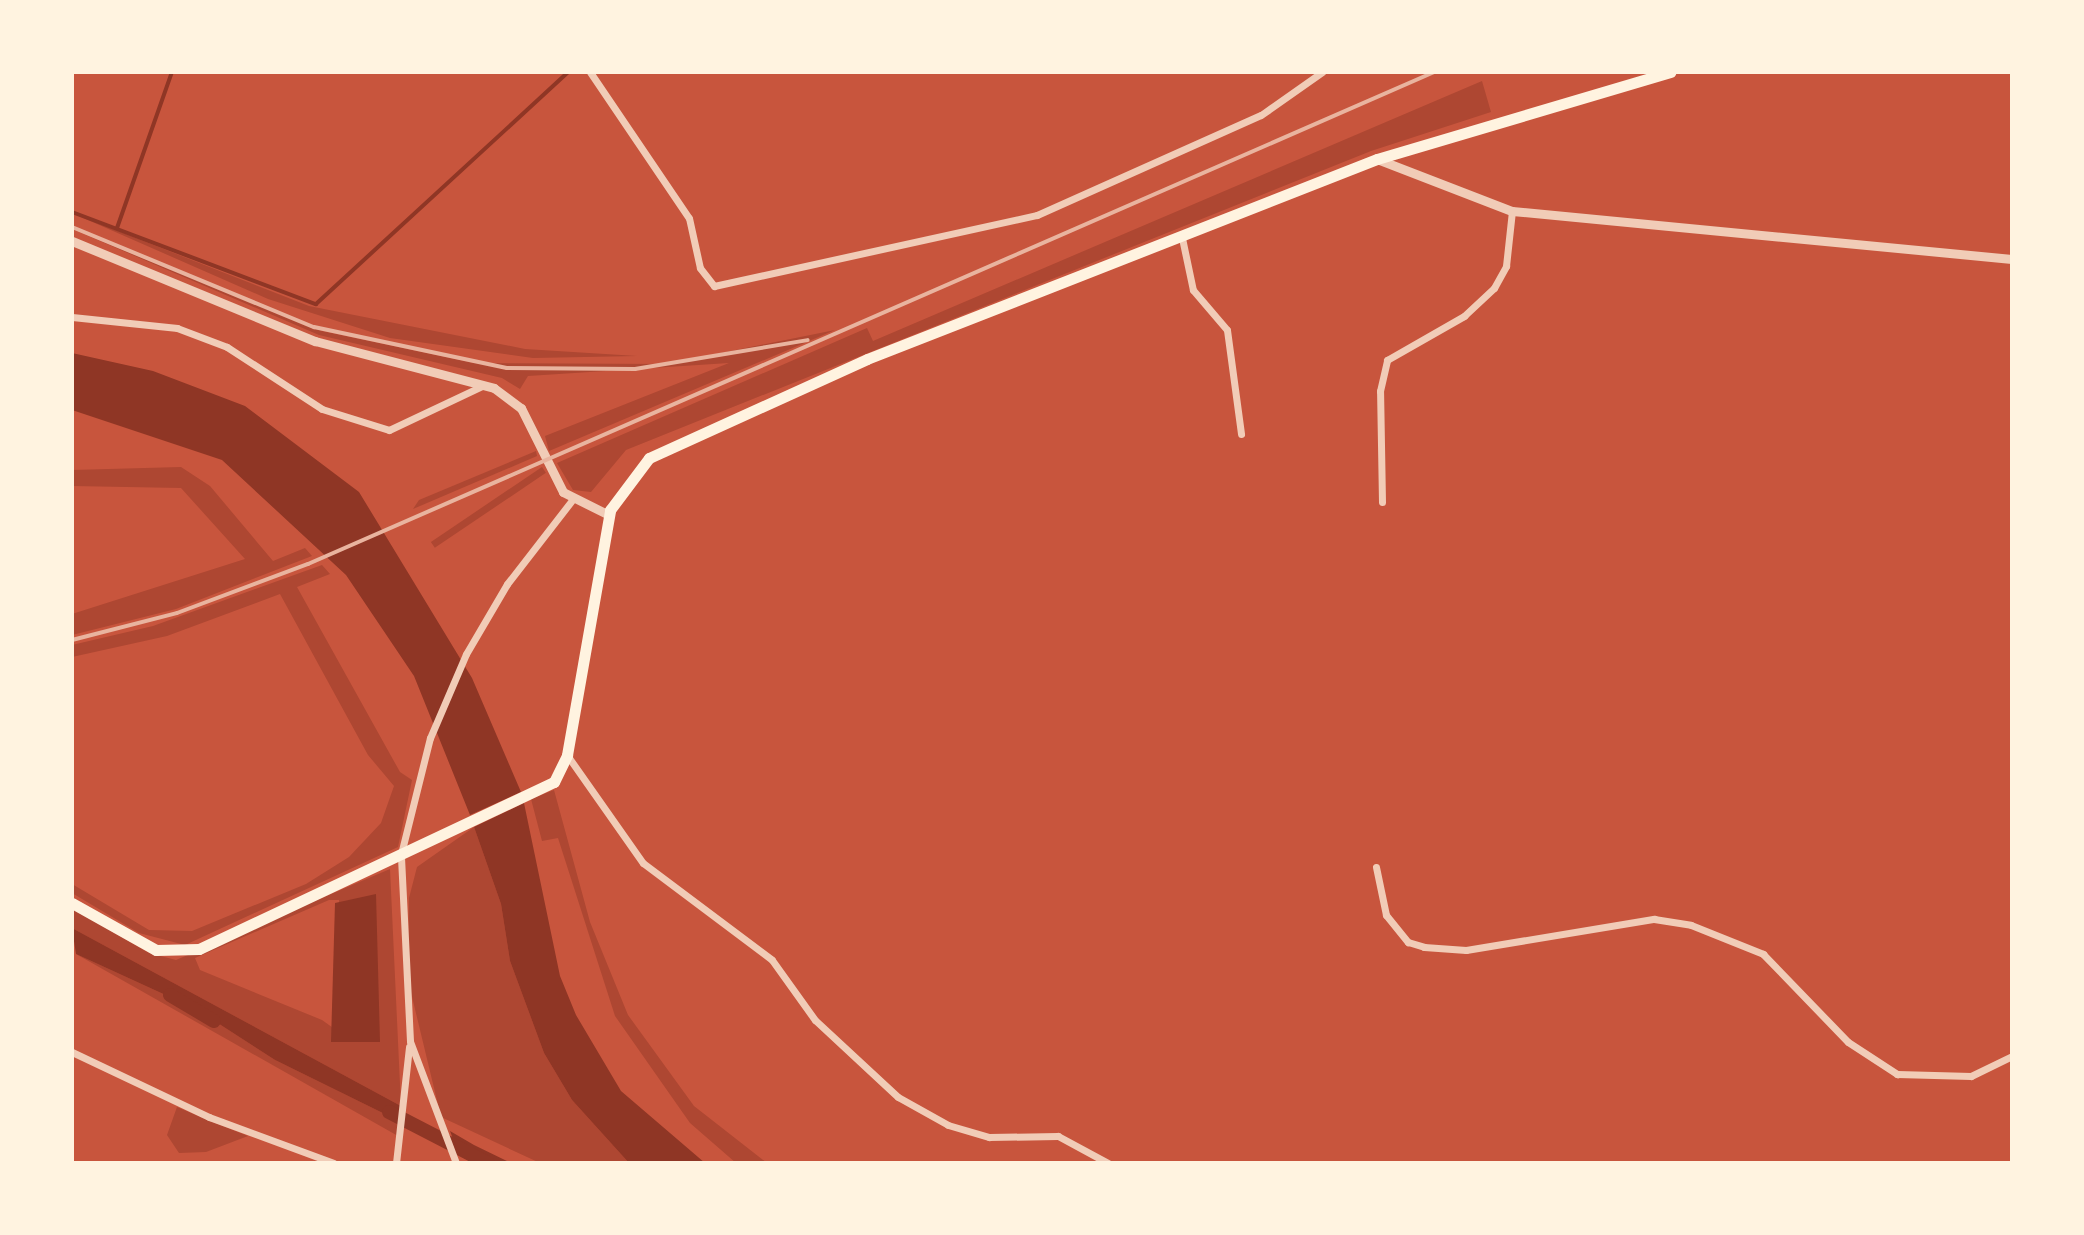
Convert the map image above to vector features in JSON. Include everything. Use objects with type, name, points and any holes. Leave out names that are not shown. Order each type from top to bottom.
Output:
[{"type":"main road","points":[[72,903],[141,944],[187,952],[546,787],[567,755],[609,515],[623,484],[649,458],[867,359],[1377,159],[1670,72]]},
{"type":"street","points":[[590,72],[689,218],[700,268],[714,286],[1037,215],[1261,115],[1322,72]]},
{"type":"street","points":[[1377,159],[1512,211],[2012,259]]},
{"type":"street","points":[[1382,502],[1380,391],[1387,360],[1464,316],[1494,288],[1506,266],[1512,211]]},
{"type":"street","points":[[1182,238],[1193,290],[1227,330],[1241,434]]},
{"type":"street","points":[[72,241],[315,341],[485,384],[521,408],[552,476],[573,499],[609,515]]},
{"type":"street","points":[[72,317],[177,328],[227,347],[322,409],[389,430],[485,384]]},
{"type":"street","points":[[396,1163],[410,1041],[401,854],[430,738],[466,654],[507,584],[573,499]]},
{"type":"street","points":[[567,755],[635,855],[772,960],[815,1020],[898,1097],[948,1125],[989,1137],[1058,1136],[1108,1163]]},
{"type":"street","points":[[1376,867],[1386,915],[1408,942],[1424,947],[1466,950],[1654,919],[1691,925],[1763,954],[1878,1066],[1923,1077],[1971,1076],[2012,1056]]},
{"type":"street","points":[[410,1041],[456,1163]]},
{"type":"street","points":[[72,1052],[209,1117],[334,1163]]},
{"type":"shaded area","points":[[1482,81],[1491,112],[1371,151],[626,450],[591,492],[573,490],[557,463],[867,328],[873,341]]},
{"type":"shaded area","points":[[72,213],[309,306],[525,349],[637,356],[533,358],[390,338],[268,299]]},
{"type":"shaded area","points":[[72,229],[322,331],[474,363],[667,364],[835,330],[549,451],[545,436],[729,363],[528,376],[520,389],[502,378],[319,335]]},
{"type":"shaded area","points":[[72,353],[153,371],[245,406],[359,492],[472,678],[521,792],[470,815],[414,676],[346,575],[222,460],[72,410]]},
{"type":"shaded area","points":[[536,451],[537,456],[413,509],[419,500]]},
{"type":"shaded area","points":[[181,467],[210,486],[273,561],[305,548],[312,556],[176,609],[72,635],[72,614],[245,559],[181,488],[72,486],[72,470]]},
{"type":"shaded area","points":[[542,467],[546,473],[435,548],[431,542]]},
{"type":"shaded area","points":[[322,565],[330,574],[297,587],[400,772],[412,780],[398,847],[185,945],[139,933],[72,893],[72,884],[149,930],[192,931],[306,884],[349,857],[381,823],[394,786],[368,755],[280,594],[167,636],[72,657],[72,645],[153,626]]},
{"type":"shaded area","points":[[554,790],[590,922],[628,1015],[694,1106],[767,1163],[736,1163],[690,1123],[615,1016],[558,838],[542,841],[531,799]]},
{"type":"shaded area","points":[[524,803],[560,976],[576,1015],[621,1091],[705,1163],[629,1163],[572,1100],[544,1053],[510,961],[501,904],[474,827]]},
{"type":"shaded area","points":[[474,827],[501,904],[510,961],[544,1053],[572,1100],[629,1163],[540,1163],[441,1117],[408,980],[409,898],[417,867]]},
{"type":"shaded area","points":[[390,869],[401,1106],[72,928],[72,908],[149,953],[176,960]],"holes":[[[329,900],[339,900],[337,1043],[336,1030],[322,1020],[200,970],[195,958]]]},
{"type":"shaded area","points":[[376,894],[380,1042],[331,1042],[335,903]]},
{"type":"shaded area","points":[[72,928],[401,1106],[401,1122],[275,1060],[196,1009],[76,954]]},
{"type":"shaded area","points":[[76,954],[196,1009],[275,1060],[401,1122],[398,1136]]},
{"type":"shaded area","points":[[177,1107],[248,1136],[206,1152],[179,1153],[167,1135]]},
{"type":"shaded area","points":[[450,1131],[511,1163],[471,1162],[459,1155]]},
{"type":"waterway","points":[[117,228],[172,72]]},
{"type":"waterway","points":[[72,212],[316,304],[568,72]]},
{"type":"waterway","points":[[170,995],[214,1021]]},
{"type":"waterway","points":[[389,1112],[488,1163]]},
{"type":"railway","points":[[72,640],[177,613],[308,564],[1434,72]]},
{"type":"railway","points":[[72,227],[314,327],[507,368],[635,369],[808,340]]}]
